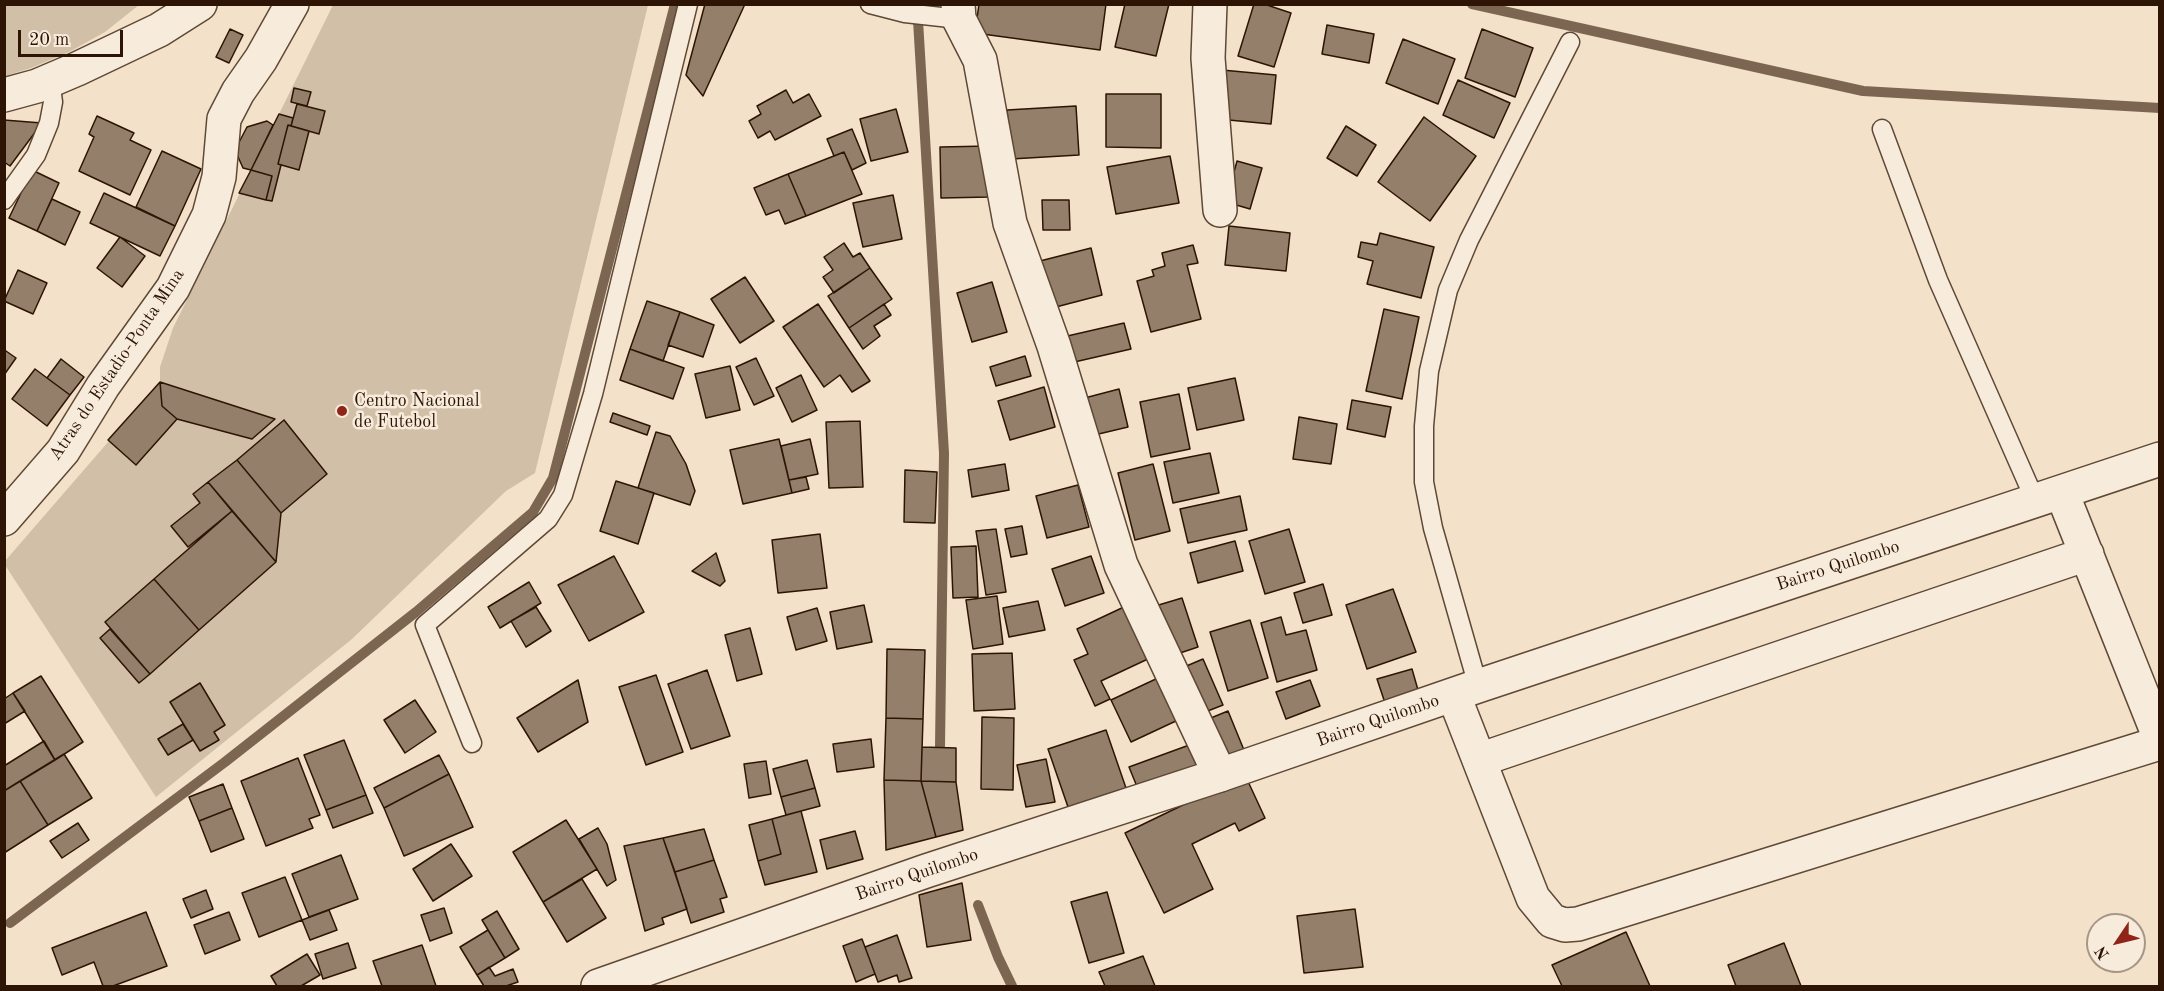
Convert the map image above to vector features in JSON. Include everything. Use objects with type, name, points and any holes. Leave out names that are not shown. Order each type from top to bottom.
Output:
[{"type":"street","points":[[4,94],[50,80],[159,30],[200,4]]},
{"type":"street","name":"Atras do Estadio-Ponta Mina","points":[[4,519],[63,451],[103,386],[173,288],[210,215],[219,177],[224,119],[292,4]]},
{"type":"street","points":[[1210,4],[1208,58],[1220,210]]},
{"type":"street","points":[[958,12],[980,60],[1010,223],[1054,346],[1121,565],[1220,775]]},
{"type":"street","name":"Bairro Quilombo","points":[[598,987],[926,871],[1220,775],[2160,459]]},
{"type":"street","points":[[1466,691],[1479,760],[1533,898],[1552,921],[1565,925],[1589,920],[2160,741],[2086,554],[2048,497]]},
{"type":"street","points":[[1479,760],[2086,554]]},
{"type":"lane","points":[[472,743],[425,625],[548,519],[563,495],[593,394],[688,4]]},
{"type":"lane","points":[[870,4],[905,13],[958,12]]},
{"type":"lane","points":[[1466,691],[1424,482],[1424,426],[1429,371],[1448,290],[1469,240],[1570,42]]},
{"type":"lane","points":[[4,200],[36,155],[49,123],[53,102],[50,80]]},
{"type":"lane","points":[[1882,129],[1938,280],[2048,497]]},
{"type":"shaded area","points":[[4,5],[139,5],[105,32],[69,52],[5,76]]},
{"type":"shaded area","name":"Centro Nacional de Futebol","points":[[333,5],[648,5],[535,473],[506,491],[352,639],[156,797],[5,565],[5,561],[160,382],[160,367],[173,328]]},
{"type":"building","points":[[705,4],[745,4],[703,96],[686,75]]},
{"type":"building","points":[[979,4],[1106,4],[1100,50],[975,33]]},
{"type":"building","points":[[1125,4],[1169,4],[1156,56],[1115,47]]},
{"type":"building","points":[[1254,4],[1264,4],[1291,13],[1274,67],[1238,56]]},
{"type":"building","points":[[1327,25],[1374,34],[1369,63],[1322,54]]},
{"type":"building","points":[[230,29],[243,35],[229,63],[216,57]]},
{"type":"building","points":[[1482,29],[1533,48],[1515,97],[1465,78]]},
{"type":"building","points":[[1403,39],[1455,59],[1438,104],[1386,83]]},
{"type":"building","points":[[1222,70],[1276,75],[1271,124],[1218,119]]},
{"type":"building","points":[[1458,80],[1510,103],[1494,138],[1443,115]]},
{"type":"building","points":[[294,88],[311,92],[307,106],[291,102]]},
{"type":"building","points":[[786,90],[793,103],[809,94],[821,116],[775,140],[770,131],[758,138],[749,121],[761,114],[757,106]]},
{"type":"building","points":[[1106,94],[1161,94],[1161,148],[1106,147]]},
{"type":"building","points":[[297,104],[325,111],[319,134],[291,126]]},
{"type":"building","points":[[1076,106],[1079,155],[1011,159],[1007,110]]},
{"type":"building","points":[[896,109],[908,152],[871,161],[860,119]]},
{"type":"building","points":[[279,114],[293,118],[291,126],[288,125],[278,164],[281,165],[272,201],[266,200],[272,176],[251,170]]},
{"type":"building","points":[[97,116],[134,133],[130,140],[151,150],[130,195],[79,171],[94,137],[89,134]]},
{"type":"building","points":[[1424,117],[1476,156],[1430,221],[1378,182]]},
{"type":"building","points":[[4,120],[42,123],[10,166],[4,162]]},
{"type":"building","points":[[267,121],[273,125],[251,170],[243,168],[235,150],[247,127]]},
{"type":"building","points":[[288,125],[309,131],[299,170],[278,164]]},
{"type":"building","points":[[1346,126],[1376,145],[1357,176],[1327,158]]},
{"type":"building","points":[[852,129],[866,163],[852,170],[844,152],[834,156],[827,139]]},
{"type":"building","points":[[989,146],[990,197],[941,198],[940,147]]},
{"type":"building","points":[[162,151],[201,169],[175,226],[136,207]]},
{"type":"building","points":[[844,152],[862,194],[806,216],[788,174]]},
{"type":"building","points":[[1170,156],[1179,203],[1116,214],[1107,167]]},
{"type":"building","points":[[1237,161],[1262,168],[1250,209],[1226,202]]},
{"type":"building","points":[[32,170],[59,183],[37,231],[9,218]]},
{"type":"building","points":[[251,170],[272,176],[266,200],[239,193]]},
{"type":"building","points":[[788,174],[806,216],[785,224],[779,210],[766,215],[754,188]]},
{"type":"building","points":[[104,193],[175,226],[160,256],[90,223]]},
{"type":"building","points":[[893,195],[902,239],[863,247],[853,203]]},
{"type":"building","points":[[52,199],[80,212],[65,245],[37,231]]},
{"type":"building","points":[[1042,200],[1069,200],[1070,230],[1043,230]]},
{"type":"building","points":[[1229,226],[1290,233],[1286,271],[1225,265]]},
{"type":"building","points":[[1380,233],[1434,247],[1421,298],[1367,284],[1373,261],[1358,257],[1361,242],[1377,245]]},
{"type":"building","points":[[120,237],[145,256],[122,287],[97,268]]},
{"type":"building","points":[[844,243],[853,257],[860,253],[870,268],[834,293],[823,277],[833,270],[824,257]]},
{"type":"building","points":[[1193,245],[1198,263],[1187,265],[1201,319],[1151,332],[1137,281],[1154,276],[1152,270],[1165,266],[1162,253]]},
{"type":"building","points":[[1091,248],[1102,295],[1052,308],[1040,261]]},
{"type":"building","points":[[870,268],[892,299],[849,328],[828,296]]},
{"type":"building","points":[[18,270],[47,283],[33,314],[4,301]]},
{"type":"building","points":[[745,277],[774,321],[740,343],[711,299]]},
{"type":"building","points":[[992,282],[1007,332],[972,342],[957,293]]},
{"type":"building","points":[[647,301],[680,312],[663,361],[630,349]]},
{"type":"building","points":[[818,304],[870,381],[852,392],[840,375],[824,387],[783,327]]},
{"type":"building","points":[[884,304],[891,315],[874,326],[880,336],[863,349],[849,328]]},
{"type":"building","points":[[1384,309],[1419,317],[1402,399],[1366,391]]},
{"type":"building","points":[[680,312],[714,325],[703,357],[668,345]]},
{"type":"building","points":[[1124,323],[1131,349],[1070,363],[1063,337]]},
{"type":"building","points":[[630,349],[684,368],[673,399],[620,380]]},
{"type":"building","points":[[6,351],[16,358],[4,375],[4,353]]},
{"type":"building","points":[[1025,356],[1031,376],[996,386],[990,367]]},
{"type":"building","points":[[756,358],[774,396],[754,405],[736,367]]},
{"type":"building","points":[[61,359],[84,377],[70,395],[47,378]]},
{"type":"building","points":[[730,366],[740,410],[706,418],[695,374]]},
{"type":"building","points":[[35,369],[70,395],[47,426],[12,399]]},
{"type":"building","points":[[801,375],[817,410],[792,422],[776,388]]},
{"type":"building","points":[[1235,378],[1244,420],[1197,430],[1188,388]]},
{"type":"building","points":[[160,382],[275,419],[252,439],[177,419],[162,406]]},
{"type":"building","points":[[160,382],[162,406],[177,419],[136,465],[108,440]]},
{"type":"building","points":[[1044,387],[1055,427],[1010,440],[998,401]]},
{"type":"building","points":[[1119,389],[1128,427],[1086,437],[1077,400]]},
{"type":"building","points":[[1179,394],[1190,449],[1151,457],[1140,402]]},
{"type":"building","points":[[1352,400],[1391,407],[1385,437],[1347,429]]},
{"type":"building","points":[[613,413],[650,426],[647,435],[610,422]]},
{"type":"building","points":[[1299,417],[1337,424],[1331,464],[1293,459]]},
{"type":"building","points":[[284,420],[327,474],[281,513],[237,460]]},
{"type":"building","points":[[860,421],[863,487],[829,488],[826,422]]},
{"type":"building","points":[[656,432],[670,436],[686,464],[695,491],[690,505],[638,488]]},
{"type":"building","points":[[779,439],[792,493],[743,504],[730,450]]},
{"type":"building","points":[[810,439],[818,474],[789,480],[781,446]]},
{"type":"building","points":[[1210,453],[1219,493],[1173,503],[1164,462]]},
{"type":"building","points":[[237,460],[281,513],[276,562],[208,482]]},
{"type":"building","points":[[1005,464],[1009,490],[972,497],[968,470]]},
{"type":"building","points":[[1153,464],[1170,531],[1135,540],[1118,473]]},
{"type":"building","points":[[905,470],[937,472],[935,523],[904,522]]},
{"type":"building","points":[[806,477],[809,489],[792,493],[789,480]]},
{"type":"building","points":[[616,481],[654,493],[638,544],[600,531]]},
{"type":"building","points":[[208,482],[232,511],[188,547],[171,526],[200,503],[193,494]]},
{"type":"building","points":[[1078,485],[1089,527],[1047,538],[1036,496]]},
{"type":"building","points":[[1240,496],[1247,530],[1188,543],[1180,509]]},
{"type":"building","points":[[232,511],[276,562],[199,630],[154,579]]},
{"type":"building","points":[[1022,526],[1027,554],[1011,557],[1005,529]]},
{"type":"building","points":[[996,529],[1006,592],[986,595],[976,531]]},
{"type":"building","points":[[1289,529],[1305,582],[1265,594],[1249,541]]},
{"type":"building","points":[[820,534],[827,588],[778,593],[772,540]]},
{"type":"building","points":[[1235,541],[1243,571],[1198,583],[1190,553]]},
{"type":"building","points":[[976,546],[978,597],[953,598],[951,547]]},
{"type":"building","points":[[716,553],[725,581],[720,586],[692,571]]},
{"type":"building","points":[[614,556],[644,612],[589,641],[558,585]]},
{"type":"building","points":[[1091,556],[1104,593],[1065,606],[1052,569]]},
{"type":"building","points":[[154,579],[199,630],[150,674],[105,622]]},
{"type":"building","points":[[529,582],[541,603],[500,628],[488,607]]},
{"type":"building","points":[[1323,584],[1332,615],[1303,623],[1294,593]]},
{"type":"building","points":[[1393,589],[1416,652],[1367,669],[1346,605]]},
{"type":"building","points":[[997,596],[1003,644],[973,649],[966,600]]},
{"type":"building","points":[[1182,598],[1198,647],[1168,657],[1152,607]]},
{"type":"building","points":[[1038,601],[1045,630],[1009,637],[1003,608]]},
{"type":"building","points":[[864,605],[872,642],[837,649],[830,612]]},
{"type":"building","points":[[1126,606],[1150,658],[1101,681],[1110,699],[1095,706],[1074,660],[1088,654],[1077,629]]},
{"type":"building","points":[[536,607],[551,631],[526,647],[511,621]]},
{"type":"building","points":[[817,608],[827,641],[796,650],[787,617]]},
{"type":"building","points":[[1281,617],[1286,635],[1306,630],[1317,670],[1277,682],[1261,623]]},
{"type":"building","points":[[1250,620],[1268,678],[1228,691],[1210,632]]},
{"type":"building","points":[[750,628],[762,674],[737,681],[725,635]]},
{"type":"building","points":[[110,629],[150,674],[139,683],[100,638]]},
{"type":"building","points":[[887,649],[925,650],[923,719],[886,718]]},
{"type":"building","points":[[1012,653],[1015,709],[974,711],[972,654]]},
{"type":"building","points":[[1203,659],[1223,705],[1195,716],[1177,670]]},
{"type":"building","points":[[1412,669],[1420,697],[1386,706],[1377,679]]},
{"type":"building","points":[[707,670],[730,736],[691,749],[668,684]]},
{"type":"building","points":[[656,675],[683,752],[646,765],[619,687]]},
{"type":"building","points":[[41,676],[83,742],[55,760],[13,693]]},
{"type":"building","points":[[1158,678],[1178,720],[1131,742],[1111,700]]},
{"type":"building","points":[[578,680],[588,722],[538,752],[517,718]]},
{"type":"building","points":[[1310,680],[1320,706],[1286,719],[1276,692]]},
{"type":"building","points":[[200,683],[225,725],[214,732],[219,740],[200,751],[170,702]]},
{"type":"building","points":[[13,693],[25,711],[4,724],[4,699]]},
{"type":"building","points":[[415,700],[436,732],[405,753],[384,720]]},
{"type":"building","points":[[1228,711],[1246,755],[1219,766],[1201,722]]},
{"type":"building","points":[[982,717],[1014,718],[1013,790],[981,789]]},
{"type":"building","points":[[886,718],[923,719],[921,781],[884,780]]},
{"type":"building","points":[[183,724],[193,740],[168,755],[158,739]]},
{"type":"building","points":[[1106,730],[1126,788],[1068,807],[1048,749]]},
{"type":"building","points":[[871,739],[874,767],[837,772],[833,744]]},
{"type":"building","points":[[344,740],[366,795],[326,810],[304,755]]},
{"type":"building","points":[[44,741],[55,760],[4,791],[4,766]]},
{"type":"building","points":[[1192,744],[1202,771],[1140,794],[1129,767]]},
{"type":"building","points":[[922,747],[956,748],[956,782],[921,781]]},
{"type":"building","points":[[64,754],[92,798],[48,825],[20,781]]},
{"type":"building","points":[[439,755],[449,774],[384,808],[374,788]]},
{"type":"building","points":[[298,758],[320,815],[309,819],[313,828],[266,846],[241,781]]},
{"type":"building","points":[[1046,759],[1055,802],[1026,807],[1017,765]]},
{"type":"building","points":[[807,760],[815,788],[781,797],[773,769]]},
{"type":"building","points":[[766,761],[771,794],[749,798],[744,764]]},
{"type":"building","points":[[449,774],[473,827],[404,856],[384,808]]},
{"type":"building","points":[[1245,775],[1265,818],[1239,831],[1235,823],[1192,844],[1213,889],[1164,913],[1125,833]]},
{"type":"building","points":[[884,780],[921,781],[936,837],[886,850]]},
{"type":"building","points":[[20,781],[48,825],[4,853],[4,791]]},
{"type":"building","points":[[921,781],[956,782],[963,830],[936,837]]},
{"type":"building","points":[[223,784],[232,808],[199,821],[189,797]]},
{"type":"building","points":[[815,788],[820,806],[786,815],[781,797]]},
{"type":"building","points":[[366,795],[373,813],[333,828],[326,810]]},
{"type":"building","points":[[232,808],[244,839],[211,852],[199,821]]},
{"type":"building","points":[[801,811],[817,872],[765,885],[758,861],[781,854],[772,819]]},
{"type":"building","points":[[772,819],[781,854],[758,861],[749,825]]},
{"type":"building","points":[[566,820],[597,869],[543,902],[513,852]]},
{"type":"building","points":[[78,823],[89,840],[62,858],[50,841]]},
{"type":"building","points":[[598,828],[607,844],[616,880],[607,886],[579,839]]},
{"type":"building","points":[[704,829],[714,860],[675,872],[663,838]]},
{"type":"building","points":[[855,831],[863,859],[827,869],[820,840]]},
{"type":"building","points":[[663,838],[687,909],[662,918],[664,924],[645,931],[624,846]]},
{"type":"building","points":[[451,844],[472,876],[433,901],[413,869]]},
{"type":"building","points":[[341,855],[358,899],[309,917],[292,874]]},
{"type":"building","points":[[714,860],[727,897],[720,899],[724,912],[691,923],[675,872]]},
{"type":"building","points":[[285,877],[302,920],[259,937],[242,893]]},
{"type":"building","points":[[582,879],[606,918],[567,942],[543,902]]},
{"type":"building","points":[[962,883],[971,940],[927,947],[919,895]]},
{"type":"building","points":[[206,890],[213,909],[191,918],[183,899]]},
{"type":"building","points":[[1107,892],[1124,953],[1089,963],[1071,902]]},
{"type":"building","points":[[444,908],[452,933],[430,941],[421,915]]},
{"type":"building","points":[[1355,909],[1363,967],[1304,973],[1297,916]]},
{"type":"building","points":[[329,910],[337,930],[310,940],[302,920]]},
{"type":"building","points":[[497,911],[519,949],[505,958],[482,920]]},
{"type":"building","points":[[146,912],[167,966],[113,986],[103,986],[94,962],[62,975],[52,948]]},
{"type":"building","points":[[229,912],[240,940],[205,954],[194,925]]},
{"type":"building","points":[[488,930],[505,958],[477,975],[460,947]]},
{"type":"building","points":[[1626,932],[1650,986],[1562,986],[1552,965]]},
{"type":"building","points":[[897,935],[912,978],[899,982],[897,975],[878,982],[865,947]]},
{"type":"building","points":[[862,939],[875,974],[856,982],[843,946]]},
{"type":"building","points":[[348,943],[356,968],[323,979],[315,954]]},
{"type":"building","points":[[1784,943],[1801,986],[1736,986],[1728,965]]},
{"type":"building","points":[[422,945],[436,986],[382,986],[373,961]]},
{"type":"building","points":[[307,954],[320,975],[301,986],[277,986],[271,976]]},
{"type":"building","points":[[1143,956],[1155,986],[1105,986],[1099,972]]},
{"type":"building","points":[[489,967],[495,976],[513,969],[518,982],[506,986],[484,986],[477,975]]},
{"type":"waterway","points":[[10,923],[225,762],[416,612],[533,512],[553,478],[675,4]]},
{"type":"waterway","points":[[917,4],[944,453],[940,746]]},
{"type":"waterway","points":[[1472,4],[1863,91],[2160,108]]},
{"type":"waterway","points":[[978,905],[1012,986]]},
{"type":"place","name":"Centro Nacional de Futebol","points":[[342,411]]}]
